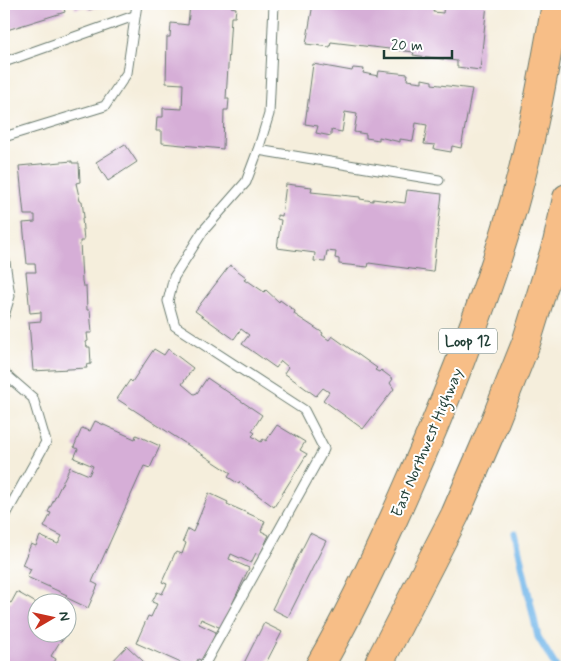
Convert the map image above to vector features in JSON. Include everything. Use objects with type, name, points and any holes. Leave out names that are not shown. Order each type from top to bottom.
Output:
[{"type":"main road","name":"East Northwest Highway","points":[[319,667],[387,534],[425,449],[468,340],[513,207],[540,97],[556,4]]},
{"type":"main road","name":"Loop 12","points":[[377,667],[455,515],[489,436],[559,255],[567,198]]},
{"type":"lane","points":[[4,138],[105,106],[128,73],[137,4]]},
{"type":"lane","points":[[203,667],[324,449],[304,410],[175,326],[168,301],[174,277],[204,231],[246,182],[258,150],[269,114],[274,4]]},
{"type":"lane","points":[[4,62],[134,16]]},
{"type":"lane","points":[[258,150],[439,180]]},
{"type":"lane","points":[[4,254],[10,296],[4,316]]},
{"type":"lane","points":[[4,373],[34,398],[46,442],[4,518]]},
{"type":"building","points":[[4,4],[59,4],[59,6],[63,5],[65,12],[7,30],[4,20]]},
{"type":"building","points":[[74,4],[101,4],[102,6],[88,10],[87,6],[75,9]]},
{"type":"building","points":[[190,4],[232,4],[231,7],[236,8],[235,17],[231,17],[226,99],[229,99],[228,110],[224,110],[223,149],[162,143],[162,131],[156,131],[157,117],[163,117],[163,108],[182,109],[183,84],[166,83],[167,37],[170,37],[171,23],[188,25]]},
{"type":"building","points":[[313,4],[435,4],[433,12],[443,13],[444,4],[487,4],[480,70],[457,67],[457,61],[413,55],[414,52],[331,42],[330,47],[306,44]]},
{"type":"building","points":[[313,64],[352,71],[353,68],[364,69],[363,73],[378,76],[379,71],[408,74],[407,80],[422,82],[422,79],[432,81],[432,84],[472,89],[461,148],[452,146],[451,152],[434,149],[435,145],[424,144],[427,125],[416,123],[413,141],[400,139],[400,142],[379,137],[379,140],[366,138],[366,134],[354,132],[357,114],[345,112],[342,132],[331,130],[331,136],[316,133],[318,126],[305,124]]},
{"type":"building","points":[[125,144],[137,162],[108,181],[96,162]]},
{"type":"building","points":[[72,161],[72,163],[79,163],[80,182],[76,183],[80,201],[82,201],[84,217],[82,218],[84,241],[80,241],[82,281],[83,286],[86,286],[87,310],[90,310],[92,333],[87,333],[88,341],[86,342],[87,347],[90,347],[91,364],[86,365],[87,368],[33,371],[29,322],[41,321],[41,312],[30,313],[26,272],[36,272],[35,264],[27,264],[23,223],[35,222],[35,215],[24,215],[19,166]]},
{"type":"building","points":[[286,184],[312,187],[311,192],[360,197],[360,199],[373,201],[373,199],[405,203],[407,190],[442,194],[433,272],[369,263],[368,267],[339,264],[339,259],[335,258],[336,252],[327,251],[325,262],[314,261],[315,253],[277,248],[281,220],[277,219],[277,215],[282,216]]},
{"type":"building","points":[[230,265],[246,277],[244,280],[264,292],[266,290],[279,302],[280,300],[295,311],[294,314],[323,333],[322,335],[329,340],[332,336],[377,368],[375,370],[379,372],[381,370],[393,379],[390,383],[394,389],[363,429],[323,400],[329,392],[323,388],[316,396],[284,373],[288,367],[281,361],[276,368],[242,344],[249,335],[241,329],[234,339],[195,311]]},
{"type":"building","points":[[154,349],[164,355],[168,349],[193,368],[182,384],[194,394],[197,393],[207,378],[262,415],[252,431],[255,433],[252,436],[261,442],[263,439],[266,441],[277,425],[305,442],[300,450],[307,454],[274,507],[240,482],[239,484],[228,477],[231,473],[117,399],[130,380],[132,382]]},
{"type":"building","points":[[95,421],[135,439],[136,435],[160,446],[150,468],[144,466],[92,582],[98,585],[88,608],[78,603],[78,594],[65,594],[27,577],[31,569],[22,565],[31,544],[36,546],[40,536],[58,544],[62,536],[44,527],[51,513],[48,512],[70,467],[89,475],[93,466],[74,458],[78,449],[74,447],[82,428],[90,431]]},
{"type":"building","points":[[209,493],[228,502],[227,504],[265,521],[261,531],[269,535],[260,555],[256,553],[251,563],[231,554],[229,559],[249,568],[221,628],[201,619],[199,624],[216,632],[204,661],[198,659],[194,667],[190,667],[136,643],[148,616],[151,617],[157,604],[152,602],[157,592],[162,594],[167,584],[162,582],[175,553],[182,554],[186,543],[183,541],[188,529],[193,532]]},
{"type":"building","points":[[310,533],[326,541],[288,617],[272,609]]},
{"type":"building","points":[[17,592],[28,598],[28,644],[58,644],[51,656],[56,659],[52,667],[4,667],[4,642],[8,638],[4,636],[4,599],[11,603]]},
{"type":"building","points":[[264,623],[282,632],[264,667],[242,667]]},
{"type":"building","points":[[127,646],[144,662],[142,665],[144,667],[112,667],[109,665]]},
{"type":"waterway","points":[[515,533],[538,637],[556,667]]}]
